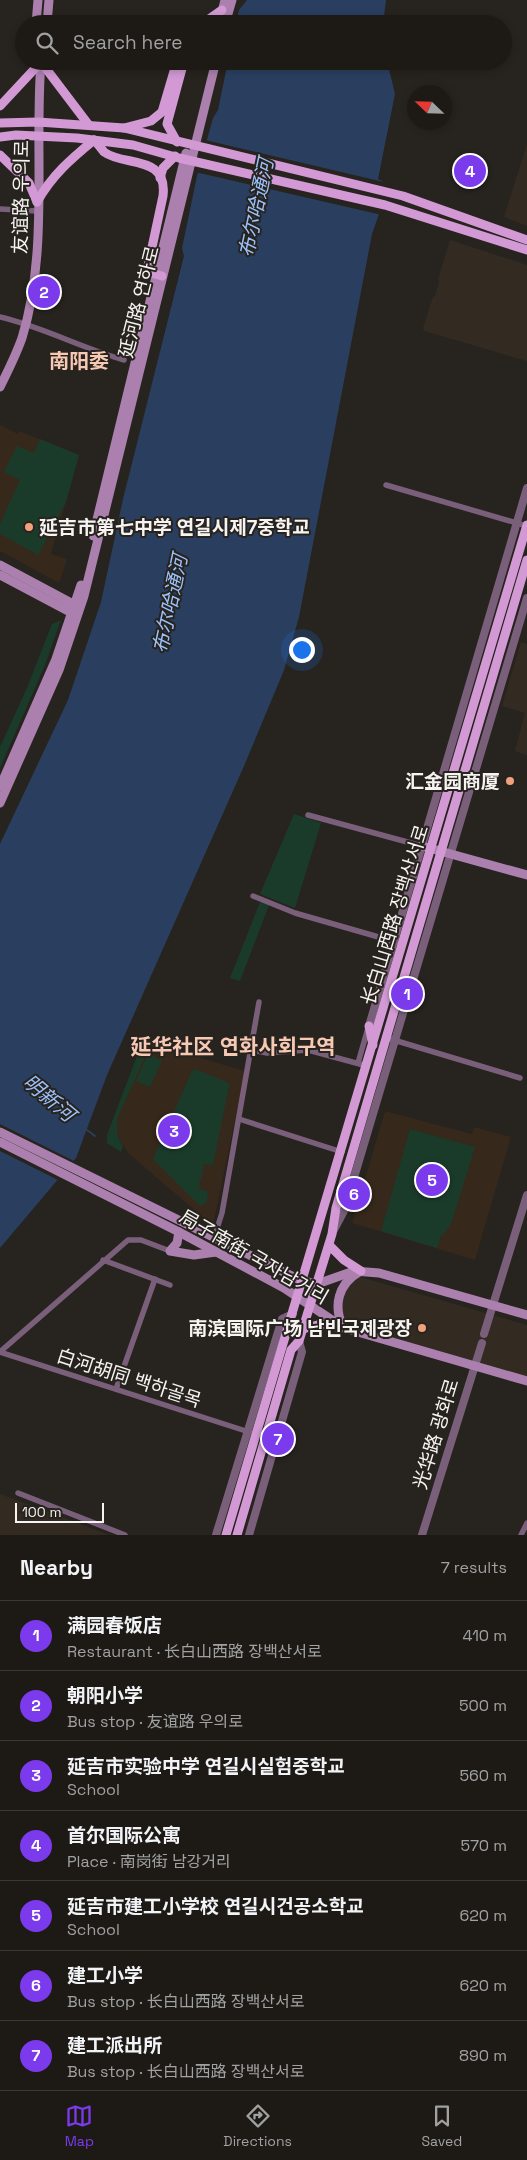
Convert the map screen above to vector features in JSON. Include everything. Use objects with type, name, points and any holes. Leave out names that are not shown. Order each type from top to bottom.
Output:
[{"type":"main road","points":[[37,15],[38,0]]},
{"type":"main road","points":[[48,15],[49,0]]},
{"type":"main road","points":[[221,15],[225,0]]},
{"type":"main road","points":[[228,15],[232,0]]},
{"type":"main road","points":[[215,15],[222,10]]},
{"type":"main road","points":[[0,106],[33,70]]},
{"type":"main road","name":"友谊路 우의로","points":[[0,387],[21,341],[35,273],[41,70]]},
{"type":"main road","points":[[48,70],[88,124]]},
{"type":"main road","points":[[124,128],[151,121],[162,112],[174,70]]},
{"type":"main road","points":[[180,143],[167,124],[182,70]]},
{"type":"main road","name":"延河路 연하로","points":[[0,803],[59,670],[76,610],[159,276],[208,70]]},
{"type":"main road","name":"延河路 연하로","points":[[159,276],[214,70]]},
{"type":"main road","points":[[0,123],[88,124],[124,128],[388,192],[429,204],[527,240]]},
{"type":"main road","points":[[0,137],[38,136],[132,145],[385,205],[527,250]]},
{"type":"main road","points":[[94,140],[105,152],[148,164],[160,178],[164,189],[148,266],[150,272],[159,276]]},
{"type":"main road","points":[[37,206],[47,184],[62,166],[94,140]]},
{"type":"main road","points":[[0,155],[29,182],[37,206]]},
{"type":"main road","points":[[160,178],[163,168],[177,157]]},
{"type":"main road","name":"长白山西路 장백산서로","points":[[226,1535],[342,1152],[362,1064],[373,1045],[527,525]]},
{"type":"main road","name":"长白山西路 장백산서로","points":[[237,1535],[291,1350],[299,1341],[329,1246],[336,1208],[390,1039],[446,852],[527,560]]},
{"type":"main road","points":[[0,565],[76,610]]},
{"type":"main road","points":[[0,575],[76,610]]},
{"type":"main road","name":"延河路 연하로","points":[[0,787],[76,610]]},
{"type":"main road","points":[[422,846],[527,875]]},
{"type":"main road","points":[[369,1026],[373,1045]]},
{"type":"main road","points":[[0,1132],[86,1180]]},
{"type":"main road","points":[[0,1142],[86,1180]]},
{"type":"main road","name":"局子南街 국자남거리","points":[[86,1180],[214,1238],[302,1281],[317,1284],[354,1271],[379,1273],[527,1315]]},
{"type":"main road","name":"局子南街 국자남거리","points":[[86,1180],[298,1296],[343,1328],[354,1333],[527,1381]]},
{"type":"main road","points":[[170,1251],[177,1243],[179,1232]]},
{"type":"main road","points":[[329,1246],[344,1260],[361,1271],[345,1284],[338,1298],[337,1312],[343,1328]]},
{"type":"main road","points":[[170,1251],[194,1255],[216,1252]]},
{"type":"main road","points":[[303,1329],[322,1324],[343,1328]]},
{"type":"street","points":[[0,209],[37,206]]},
{"type":"street","points":[[0,316],[26,323],[83,348],[124,360]]},
{"type":"street","points":[[386,485],[527,525]]},
{"type":"street","name":"长白山西路 장백산서로","points":[[369,1026],[527,488]]},
{"type":"street","name":"长白山西路 장백산서로","points":[[446,852],[527,598]]},
{"type":"street","points":[[308,815],[422,846]]},
{"type":"street","points":[[253,896],[295,913],[403,944]]},
{"type":"street","points":[[214,1238],[222,1213],[259,1002]]},
{"type":"street","points":[[251,1050],[267,1053],[308,1050],[362,1064],[369,1026]]},
{"type":"street","points":[[390,1039],[520,1078]]},
{"type":"street","points":[[239,1119],[342,1152]]},
{"type":"street","points":[[484,1334],[527,1195]]},
{"type":"street","points":[[0,1352],[128,1240],[132,1239],[170,1251]]},
{"type":"street","points":[[103,1260],[170,1285]]},
{"type":"street","points":[[116,1389],[155,1279]]},
{"type":"street","name":"长白山西路 장백산서로","points":[[216,1535],[282,1319],[292,1314]]},
{"type":"street","name":"长白山西路 장백산서로","points":[[249,1535],[302,1352],[299,1341]]},
{"type":"street","name":"光华路 광화로","points":[[422,1535],[482,1343]]},
{"type":"street","name":"白河胡同 백하골목","points":[[0,1352],[248,1432]]},
{"type":"street","points":[[18,1494],[126,1535]]},
{"type":"street","points":[[521,1535],[527,1523]]},
{"type":"shaded area","points":[[527,144],[527,226],[504,217]]},
{"type":"shaded area","points":[[450,240],[527,265],[527,361],[424,331],[423,328],[433,297],[435,296],[439,282],[438,279]]},
{"type":"shaded area","name":"延吉市第七中学 연길시제7중학교","points":[[0,425],[18,434],[19,431],[79,455],[51,554],[67,559],[59,583],[0,551]]},
{"type":"shaded area","points":[[521,642],[527,644],[527,755],[515,751],[525,713],[502,706]]},
{"type":"shaded area","points":[[150,1043],[245,1071],[213,1226],[128,1153],[117,1135],[117,1119]]},
{"type":"shaded area","points":[[385,1111],[472,1134],[474,1127],[511,1137],[475,1260],[352,1223]]},
{"type":"shaded area","points":[[360,1277],[527,1325],[527,1378],[348,1327],[341,1313],[342,1298],[349,1286]]},
{"type":"shaded area","points":[[0,1494],[62,1517],[109,1535],[0,1535]]},
{"type":"green space","name":"延吉市第七中学 연길시제7중학교","points":[[40,439],[79,455],[66,502],[38,555],[0,534],[0,524],[20,480],[4,472],[17,446],[34,453]]},
{"type":"green space","points":[[61,620],[45,665],[0,768],[0,747],[27,688],[52,624]]},
{"type":"green space","points":[[294,814],[321,823],[295,908],[260,894]]},
{"type":"green space","points":[[260,902],[269,905],[240,981],[230,978]]},
{"type":"green space","points":[[148,1050],[117,1119],[117,1135],[123,1146],[121,1152],[107,1143],[107,1135],[137,1056]]},
{"type":"green space","points":[[148,1054],[162,1061],[150,1087],[136,1081]]},
{"type":"green space","points":[[195,1069],[227,1082],[229,1086],[213,1165],[204,1164],[201,1180],[197,1180],[200,1182],[199,1189],[208,1191],[207,1202],[200,1206],[153,1159],[192,1071]]},
{"type":"green space","points":[[410,1129],[475,1147],[451,1224],[441,1235],[437,1248],[381,1231]]},
{"type":"water","points":[[247,0],[386,0],[384,15],[238,15],[239,10]]},
{"type":"water","name":"布尔哈通河","points":[[226,70],[389,70],[395,94],[378,179],[386,183],[380,211],[372,234],[299,617],[284,670],[244,766],[107,1075],[76,1158],[0,1248],[0,844],[68,700],[101,602],[123,499],[184,256],[182,248],[197,176],[213,118],[218,110]]},
{"type":"pier","points":[[205,140],[388,183],[382,215],[195,172]]},
{"type":"pier","points":[[0,1124],[76,1162],[60,1181],[0,1151]]},
{"type":"waterway","name":"明新河","points":[[87,1130],[95,1136]]},
{"type":"place","name":"首尔国际公寓","points":[[470,171]]},
{"type":"place","name":"朝阳小学","points":[[44,292]]},
{"type":"place","name":"延吉市第七中学 연길시제7중학교","points":[[29,527]]},
{"type":"place","name":"汇金园商厦","points":[[510,781]]},
{"type":"place","name":"满园春饭店","points":[[407,994]]},
{"type":"place","name":"延吉市实验中学 연길시실험중학교","points":[[174,1131]]},
{"type":"place","name":"延吉市建工小学校 연길시건공소학교","points":[[432,1180]]},
{"type":"place","name":"建工小学","points":[[354,1194]]},
{"type":"place","name":"南滨国际广场 남빈국제광장","points":[[422,1328]]},
{"type":"place","name":"建工派出所","points":[[278,1439]]},
{"type":"district","name":"南阳委","points":[[79,361]]},
{"type":"district","name":"延华社区 연화사회구역","points":[[233,1046]]}]
